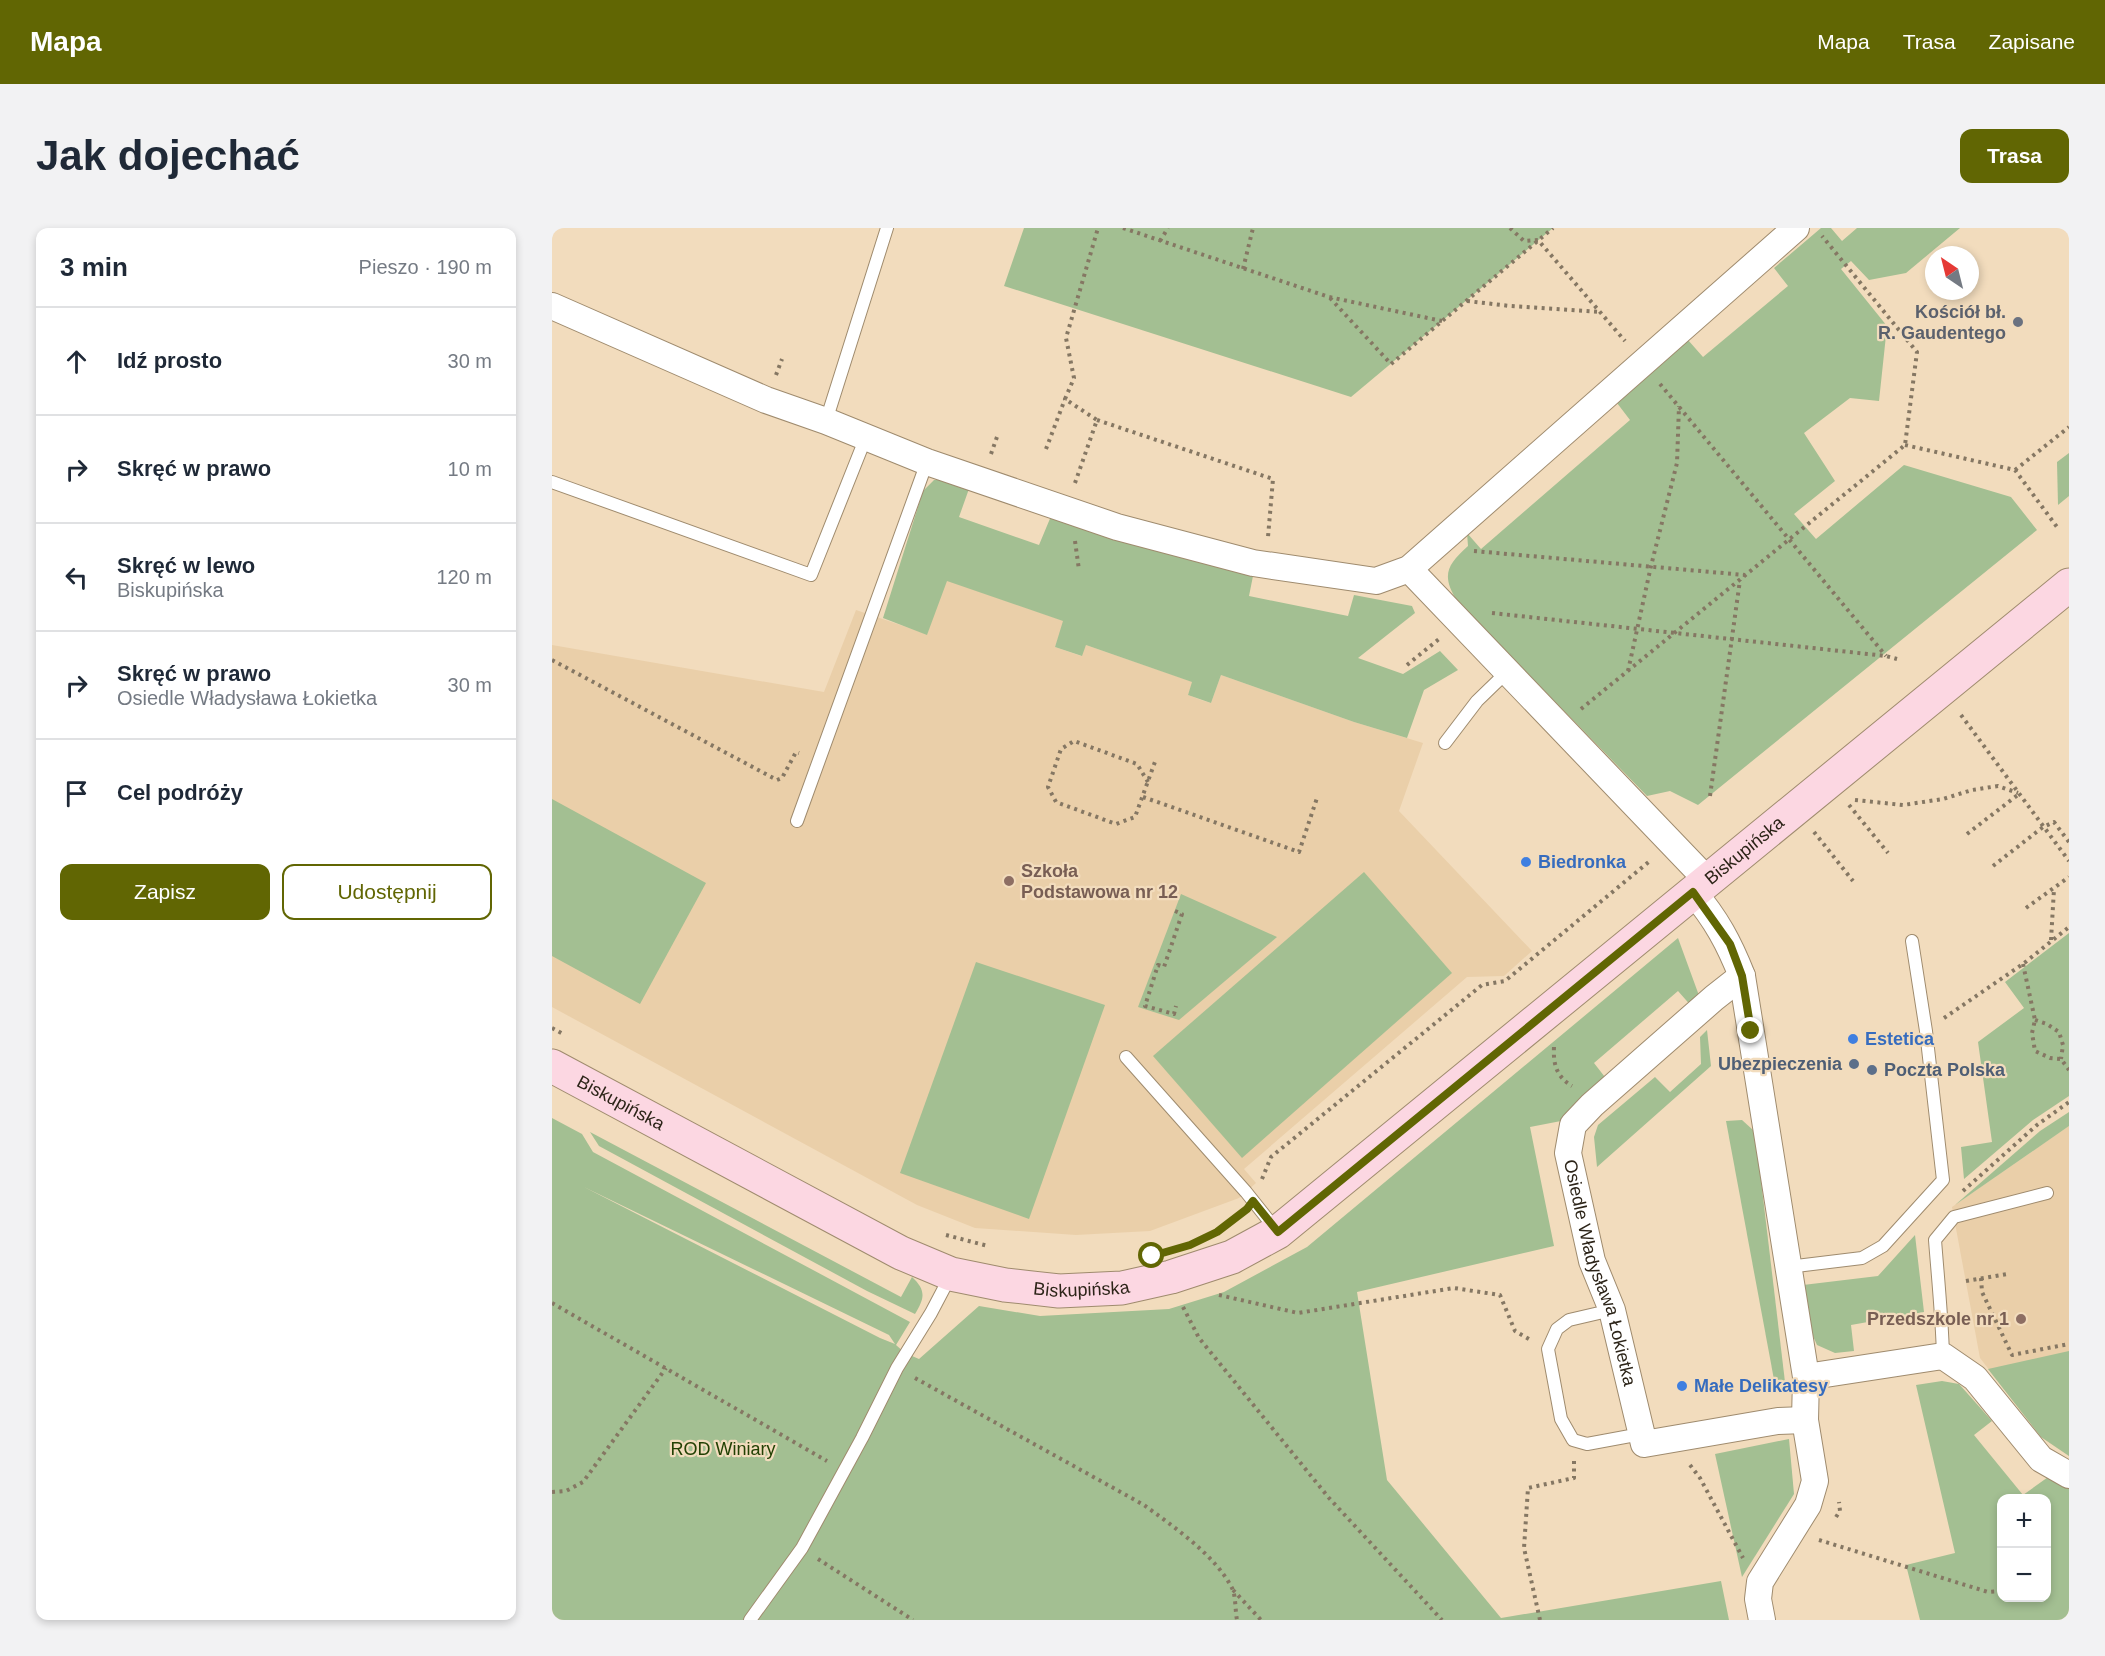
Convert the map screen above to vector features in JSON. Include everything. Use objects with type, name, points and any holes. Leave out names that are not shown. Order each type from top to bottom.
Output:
[{"type":"street","points":[[552,306],[766,400],[826,421],[927,462],[1116,527],[1253,562],[1376,581],[1409,569],[1796,228]]},
{"type":"street","points":[[1409,569],[1672,841],[1701,886],[1730,944],[1742,976],[1806,1377],[1805,1420],[1815,1481],[1808,1505],[1760,1582],[1758,1599],[1762,1620]]},
{"type":"street","name":"Biskupińska","points":[[552,1066],[901,1253],[951,1274],[1005,1285],[1059,1291],[1122,1288],[1171,1277],[1232,1257],[1278,1232],[2069,585]]},
{"type":"street","name":"Osiedle Władysława Łokietka","points":[[1641,1434],[1612,1310],[1592,1261],[1568,1153],[1573,1125],[1714,998],[1742,976]]},
{"type":"street","points":[[1806,1377],[1943,1356],[1975,1378],[2041,1459],[2069,1474]]},
{"type":"street","points":[[1641,1434],[1644,1444],[1778,1422],[1805,1420]]},
{"type":"lane","points":[[826,421],[887,228]]},
{"type":"lane","points":[[552,482],[811,575],[866,437]]},
{"type":"lane","points":[[796,821],[927,462]]},
{"type":"lane","points":[[1445,742],[1477,701],[1508,671]]},
{"type":"lane","points":[[1788,1267],[1862,1258],[1883,1246],[1943,1180],[1926,1030],[1912,941]]},
{"type":"lane","points":[[1126,1057],[1278,1232]]},
{"type":"lane","points":[[1943,1356],[1942,1311],[1935,1240],[1954,1217],[2047,1193]]},
{"type":"lane","points":[[750,1620],[802,1548],[897,1368],[931,1313],[951,1274]]},
{"type":"lane","points":[[1612,1310],[1569,1320],[1557,1329],[1548,1349],[1561,1419],[1573,1440],[1587,1444],[1641,1434]]},
{"type":"path","points":[[1046,449],[1074,378],[1066,338],[1098,228]]},
{"type":"path","points":[[1123,228],[1329,297],[1442,321]]},
{"type":"path","points":[[1160,241],[1168,228]]},
{"type":"path","points":[[1243,269],[1253,228]]},
{"type":"path","points":[[1510,228],[1524,242],[1538,240]]},
{"type":"path","points":[[1329,297],[1391,364],[1553,228]]},
{"type":"path","points":[[1560,725],[1905,445],[1917,352],[1816,228]]},
{"type":"path","points":[[1538,240],[1617,332]]},
{"type":"path","points":[[1466,301],[1600,312]]},
{"type":"path","points":[[1643,362],[1886,656]]},
{"type":"path","points":[[1065,399],[1097,420],[1273,479],[1266,547]]},
{"type":"path","points":[[1628,671],[1677,463],[1679,406]]},
{"type":"path","points":[[1075,483],[1097,420]]},
{"type":"path","points":[[2015,470],[2069,427]]},
{"type":"path","points":[[991,453],[998,434]]},
{"type":"path","points":[[1905,445],[2015,470],[2057,527]]},
{"type":"path","points":[[1474,551],[1746,575]]},
{"type":"path","points":[[1710,796],[1740,580]]},
{"type":"path","points":[[1490,613],[1897,658]]},
{"type":"path","points":[[1407,665],[1442,637]]},
{"type":"path","points":[[552,660],[777,780],[782,778]]},
{"type":"path","points":[[1955,707],[2069,861]]},
{"type":"path","points":[[1148,782],[1137,764],[1074,741],[1061,749],[1048,787],[1056,802],[1116,824],[1135,817],[1143,797],[1156,759]]},
{"type":"path","points":[[1853,799],[1903,805],[1943,799],[1972,790],[1998,786],[2019,793]]},
{"type":"path","points":[[1967,834],[2019,793]]},
{"type":"path","points":[[1143,797],[1299,852],[1317,798]]},
{"type":"path","points":[[1843,798],[1888,853]]},
{"type":"path","points":[[1993,866],[2043,826],[2054,822],[2069,842]]},
{"type":"path","points":[[1809,825],[1853,880]]},
{"type":"path","points":[[1253,1201],[1271,1157],[1482,986],[1505,981],[1672,841]]},
{"type":"path","points":[[2026,908],[2069,877]]},
{"type":"path","points":[[2051,940],[2054,888]]},
{"type":"path","points":[[1175,911],[1182,914],[1164,967],[1158,965],[1145,1005],[1174,1014],[1176,1006]]},
{"type":"path","points":[[1926,1030],[2023,963],[2069,927]]},
{"type":"path","points":[[2023,963],[2035,1020],[2032,1034],[2035,1051],[2050,1058],[2061,1059]]},
{"type":"path","points":[[2035,1020],[2059,1032],[2063,1045],[2061,1059],[2069,1070]]},
{"type":"path","points":[[552,1028],[573,1039]]},
{"type":"path","points":[[1555,1041],[1556,1069],[1563,1081],[1578,1090],[1592,1106]]},
{"type":"path","points":[[1957,1196],[2037,1125],[2069,1102]]},
{"type":"path","points":[[945,1234],[989,1246]]},
{"type":"path","points":[[1966,1281],[2007,1274]]},
{"type":"path","points":[[1171,1277],[1199,1338],[1329,1498],[1442,1620]]},
{"type":"path","points":[[1981,1278],[1982,1293],[2012,1355],[2069,1344]]},
{"type":"path","points":[[1210,1294],[1298,1312],[1454,1288],[1500,1295],[1515,1331],[1548,1349]]},
{"type":"path","points":[[552,1303],[844,1471]]},
{"type":"path","points":[[552,1492],[566,1491],[584,1482],[666,1368]]},
{"type":"path","points":[[897,1368],[1144,1505],[1177,1529],[1213,1562],[1233,1589],[1261,1620]]},
{"type":"path","points":[[1540,1620],[1524,1548],[1528,1488],[1574,1478],[1573,1440]]},
{"type":"path","points":[[1673,1440],[1700,1479],[1740,1554],[1760,1582]]},
{"type":"path","points":[[1819,1540],[1988,1592],[1997,1591]]},
{"type":"path","points":[[802,1548],[913,1620]]},
{"type":"path","points":[[1233,1589],[1237,1620]]},
{"type":"shaded area","name":"Szkoła Podstawowa nr 12","points":[[946,580],[1064,621],[1055,647],[1081,656],[1086,645],[1193,682],[1188,695],[1201,700],[1211,703],[1221,675],[1354,722],[1423,743],[1399,811],[1532,951],[1504,976],[1467,977],[1244,1169],[1256,1183],[1239,1198],[1150,1231],[1076,1235],[975,1228],[917,1205],[552,1007],[552,645],[824,692],[856,610],[927,634]]},
{"type":"shaded area","name":"Przedszkole nr 1","points":[[2069,1126],[2069,1456],[2041,1437],[1980,1358],[1952,1207]]},
{"type":"green space","points":[[1024,228],[1553,228],[1351,397],[1004,286]]},
{"type":"green space","points":[[1821,228],[1831,228],[1842,241],[1857,228],[1960,228],[1938,246],[1925,246],[1925,257],[1906,273],[1869,280],[1851,261],[1841,269],[1887,326],[1879,401],[1850,398],[1804,433],[1835,481],[1794,514],[1816,539],[1904,465],[2011,497],[2037,530],[1698,805],[1670,791],[1647,796],[1457,601],[1449,584],[1449,571],[1455,559],[1468,546],[1467,533],[1481,549],[1630,420],[1617,403],[1688,340],[1703,357],[1788,286],[1774,268]]},
{"type":"green space","points":[[2069,453],[2069,496],[2058,505],[2057,462]]},
{"type":"green space","points":[[945,479],[970,486],[959,517],[1039,545],[1054,509],[1253,576],[1249,596],[1348,616],[1354,595],[1412,606],[1415,613],[1358,658],[1403,674],[1440,651],[1458,670],[1424,690],[1407,738],[1354,722],[1221,675],[1211,703],[1188,695],[1192,682],[1086,645],[1082,656],[1055,647],[1063,621],[947,581],[927,635],[883,618],[923,491],[934,480]]},
{"type":"green space","points":[[552,799],[706,883],[640,1004],[552,956]]},
{"type":"green space","points":[[1364,872],[1452,973],[1242,1158],[1153,1056]]},
{"type":"green space","points":[[1181,894],[1277,937],[1179,1020],[1138,1007]]},
{"type":"green space","points":[[2069,933],[2069,1096],[2033,1120],[1964,1179],[1961,1147],[1992,1142],[1978,1042],[2024,1008],[2005,982]]},
{"type":"green space","name":"ROD Winiary","points":[[1678,938],[1701,1001],[1693,1008],[1678,991],[1594,1063],[1608,1081],[1561,1121],[1530,1127],[1554,1246],[1357,1292],[1387,1480],[1501,1618],[1721,1581],[1729,1620],[552,1620],[552,1118],[582,1134],[593,1152],[910,1322],[896,1345],[905,1353],[919,1359],[979,1306],[1040,1316],[1169,1309],[1224,1292],[1307,1247]],"holes":[[[584,1187],[889,1335],[895,1344]]]},
{"type":"green space","points":[[976,962],[1105,1005],[1029,1219],[900,1173]]},
{"type":"green space","points":[[1707,1030],[1711,1066],[1597,1167],[1594,1137],[1598,1125],[1655,1077],[1670,1092],[1701,1064],[1700,1037]]},
{"type":"green space","points":[[2069,1112],[2069,1126],[1955,1205],[2040,1131]]},
{"type":"green space","points":[[1742,1120],[1753,1130],[1757,1147],[1785,1382],[1775,1385],[1726,1121]]},
{"type":"green space","points":[[590,1132],[901,1297],[912,1277],[922,1290],[922,1299],[915,1314],[867,1291],[599,1146]]},
{"type":"green space","points":[[1915,1235],[1924,1312],[1851,1325],[1854,1351],[1835,1353],[1817,1345],[1809,1327],[1803,1285],[1878,1276]]},
{"type":"green space","points":[[2069,1351],[2069,1456],[2041,1437],[1988,1369]]},
{"type":"green space","points":[[1942,1381],[1959,1384],[1992,1421],[1974,1435],[2022,1494],[1997,1494],[1997,1602],[2051,1602],[2051,1494],[2024,1494],[2051,1475],[2069,1483],[2069,1620],[1920,1620],[1906,1565],[1955,1553],[1916,1385]]},
{"type":"green space","points":[[1789,1439],[1794,1494],[1742,1577],[1715,1454]]},
{"type":"place","name":"Kościół bł. R. Gaudentego","points":[[2018,322]]},
{"type":"place","name":"Biedronka","points":[[1526,862]]},
{"type":"place","name":"Szkoła Podstawowa nr 12","points":[[1009,881]]},
{"type":"place","name":"Estetica","points":[[1853,1039]]},
{"type":"place","name":"Ubezpieczenia","points":[[1854,1064]]},
{"type":"place","name":"Poczta Polska","points":[[1872,1070]]},
{"type":"place","name":"Przedszkole nr 1","points":[[2021,1319]]},
{"type":"place","name":"Małe Delikatesy","points":[[1682,1386]]},
{"type":"route","points":[[1152,1256],[1206,1239],[1247,1209],[1253,1201],[1278,1232],[1693,892],[1730,944],[1742,976],[1751,1031]]}]
